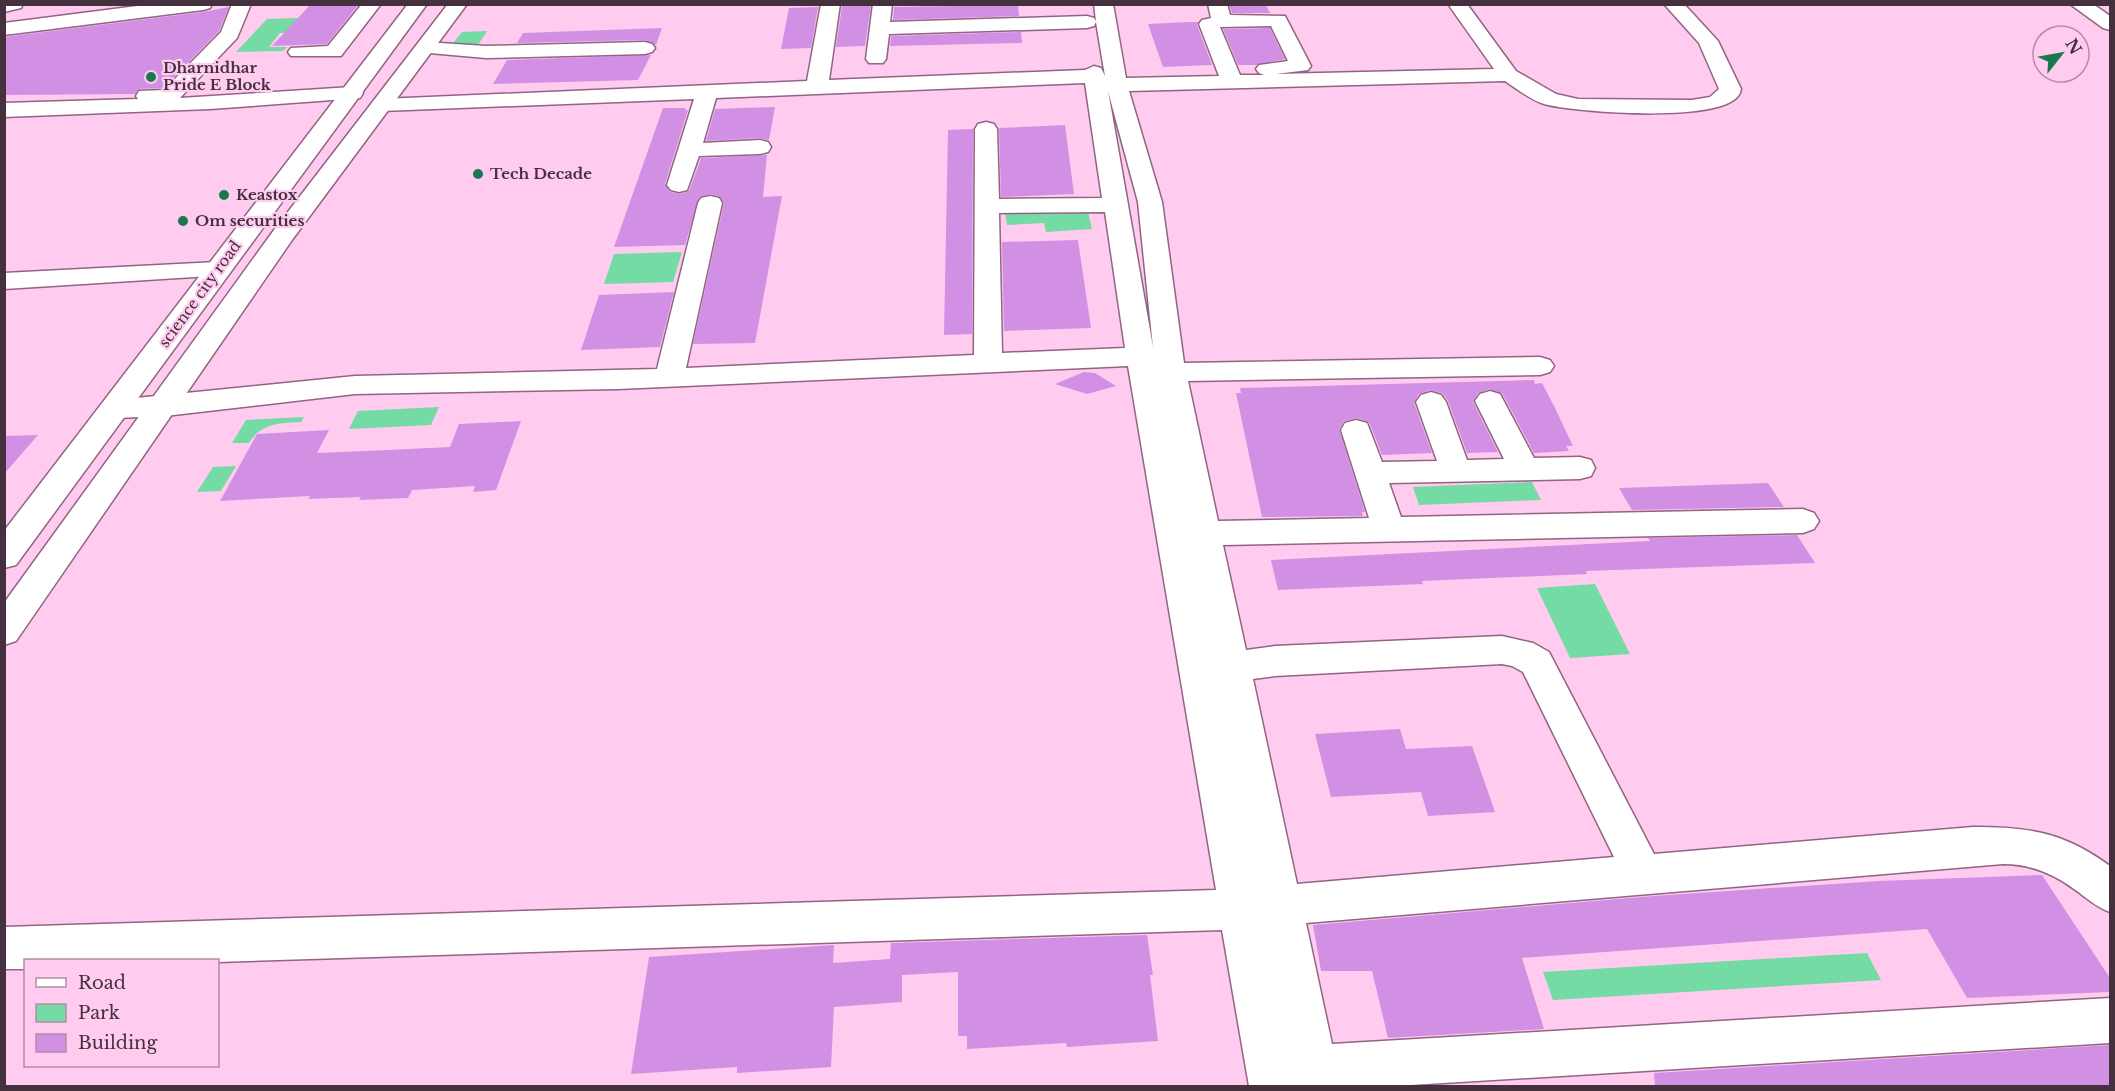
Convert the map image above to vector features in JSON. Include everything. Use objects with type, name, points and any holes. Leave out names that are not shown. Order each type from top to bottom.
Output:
[{"type":"street","points":[[22,18],[110,4]]},
{"type":"street","points":[[4,6],[22,18],[202,4]]},
{"type":"street","points":[[4,98],[170,96],[230,34],[242,4]]},
{"type":"street","points":[[298,52],[334,52],[372,4]]},
{"type":"street","name":"science city road","points":[[4,556],[418,4]]},
{"type":"street","points":[[4,631],[283,236],[458,4]]},
{"type":"street","points":[[817,87],[831,4]]},
{"type":"street","points":[[876,59],[883,4]]},
{"type":"street","points":[[1457,4],[1509,75],[1536,93],[1571,104],[1692,106],[1716,102],[1730,93],[1730,89],[1708,40],[1673,4]]},
{"type":"street","points":[[2079,4],[2106,18]]},
{"type":"street","points":[[881,28],[1092,10],[1103,82],[1116,205],[1160,361],[1204,533],[1316,1077],[2110,1021]]},
{"type":"street","points":[[382,105],[817,87],[1103,82],[1230,76],[1301,66],[1278,20],[1220,13],[1209,24],[1230,76]]},
{"type":"street","points":[[1287,16],[1313,80]]},
{"type":"street","points":[[425,48],[501,51],[645,48]]},
{"type":"street","points":[[486,74],[501,51]]},
{"type":"street","points":[[1230,76],[1313,80],[1509,75]]},
{"type":"street","points":[[1103,82],[1150,202],[1160,361],[1240,909],[1272,1086]]},
{"type":"street","points":[[679,185],[707,92]]},
{"type":"street","points":[[4,110],[210,103],[352,93]]},
{"type":"street","points":[[986,129],[988,363]]},
{"type":"street","points":[[690,150],[760,147]]},
{"type":"street","points":[[669,378],[710,203]]},
{"type":"street","points":[[987,206],[1116,205]]},
{"type":"street","points":[[4,281],[218,270]]},
{"type":"street","points":[[117,408],[165,406],[355,385],[669,378],[988,363],[1160,361],[1540,366]]},
{"type":"street","points":[[1491,401],[1524,469]]},
{"type":"street","points":[[1431,402],[1456,471]]},
{"type":"street","points":[[1356,430],[1389,530]]},
{"type":"street","points":[[1370,473],[1580,468]]},
{"type":"street","points":[[1204,533],[1803,521]]},
{"type":"street","points":[[1232,667],[1287,660],[1502,650],[1520,653],[1536,662],[1642,874]]},
{"type":"street","points":[[4,948],[1240,909],[1973,846],[2021,846],[2051,855],[2078,868],[2110,892]]},
{"type":"green space","points":[[299,18],[311,33],[280,33],[269,47],[287,47],[283,51],[236,52],[267,19]]},
{"type":"green space","points":[[487,31],[476,48],[450,47],[462,32]]},
{"type":"green space","points":[[1087,208],[1092,229],[1046,232],[1044,223],[1007,225],[1005,212]]},
{"type":"green space","points":[[682,252],[673,282],[604,284],[614,254]]},
{"type":"green space","points":[[439,407],[431,425],[349,429],[358,411]]},
{"type":"green space","points":[[304,417],[301,422],[272,425],[265,428],[259,431],[249,443],[232,443],[246,420]]},
{"type":"green space","points":[[236,466],[221,491],[197,492],[213,467]]},
{"type":"green space","points":[[1532,482],[1541,500],[1419,505],[1413,487]]},
{"type":"green space","points":[[1595,584],[1630,654],[1570,658],[1537,588]]},
{"type":"green space","points":[[1867,953],[1881,980],[1553,1000],[1543,972]]},
{"type":"building","points":[[311,4],[359,4],[327,44],[272,46]]},
{"type":"building","points":[[1018,5],[1019,16],[893,20],[894,7]]},
{"type":"building","points":[[1229,5],[1266,5],[1270,13],[1232,13]]},
{"type":"building","points":[[842,6],[871,6],[865,46],[836,47]]},
{"type":"building","points":[[229,7],[219,31],[163,88],[139,89],[135,94],[4,95],[4,37]]},
{"type":"building","points":[[818,7],[811,48],[781,49],[789,8]]},
{"type":"building","points":[[1198,22],[1197,25],[1212,65],[1163,67],[1148,24]]},
{"type":"building","points":[[662,28],[656,45],[645,40],[517,43],[523,33]]},
{"type":"building","points":[[1270,28],[1285,59],[1256,65],[1238,65],[1223,29]]},
{"type":"building","points":[[1021,32],[1022,43],[890,46],[891,36]]},
{"type":"building","points":[[651,55],[638,80],[493,84],[507,60]]},
{"type":"building","points":[[775,107],[769,140],[760,138],[706,141],[715,109]]},
{"type":"building","points":[[663,108],[686,108],[685,110],[688,110],[665,184],[670,192],[680,194],[689,191],[701,158],[767,155],[763,197],[782,196],[755,343],[693,344],[724,203],[719,196],[710,194],[699,197],[685,245],[614,247]]},
{"type":"building","points":[[1065,125],[1074,194],[1001,197],[999,128]]},
{"type":"building","points":[[973,129],[972,334],[944,335],[948,130]]},
{"type":"building","points":[[1078,240],[1091,328],[1004,331],[1002,242]]},
{"type":"building","points":[[674,292],[660,347],[581,350],[599,295]]},
{"type":"building","points":[[1084,372],[1095,373],[1116,386],[1087,394],[1055,384]]},
{"type":"building","points":[[1534,380],[1535,384],[1542,383],[1555,408],[1573,446],[1566,446],[1569,451],[1534,453],[1502,393],[1489,389],[1478,393],[1473,402],[1498,452],[1467,453],[1448,401],[1442,393],[1430,390],[1419,394],[1414,403],[1432,453],[1382,455],[1369,422],[1357,418],[1344,421],[1339,429],[1365,512],[1362,512],[1363,516],[1262,517],[1236,393],[1241,393],[1240,388]]},
{"type":"building","points":[[521,421],[496,490],[473,492],[475,486],[412,490],[408,498],[308,499],[310,496],[220,501],[257,434],[329,430],[317,453],[450,447],[459,424]]},
{"type":"building","points":[[38,435],[4,474],[4,436]]},
{"type":"building","points":[[1768,483],[1784,507],[1632,510],[1619,488]]},
{"type":"building","points":[[1797,535],[1815,563],[1586,571],[1587,574],[1278,590],[1271,560],[1650,541],[1648,538]]},
{"type":"building","points":[[1400,729],[1406,749],[1472,746],[1495,812],[1428,816],[1421,792],[1331,797],[1315,734]]},
{"type":"building","points":[[2042,875],[2110,978],[2110,992],[1967,998],[1927,929],[1522,958],[1544,1029],[1388,1038],[1372,971],[1321,971],[1313,925],[1653,896],[1879,881]]},
{"type":"building","points":[[1147,935],[1153,975],[1150,975],[1158,1041],[1067,1047],[1066,1043],[967,1049],[967,1036],[958,1036],[958,972],[902,975],[902,1002],[834,1007],[831,1067],[737,1073],[737,1067],[631,1074],[649,957],[834,945],[833,963],[890,959],[891,943]]},
{"type":"building","points":[[2110,1045],[2110,1086],[1655,1086],[1654,1073]]},
{"type":"place","name":"Dharnidhar Pride E Block","points":[[151,77]]},
{"type":"place","name":"Tech Decade","points":[[478,174]]},
{"type":"place","name":"Keastox","points":[[224,195]]},
{"type":"place","name":"Om securities","points":[[183,221]]}]
